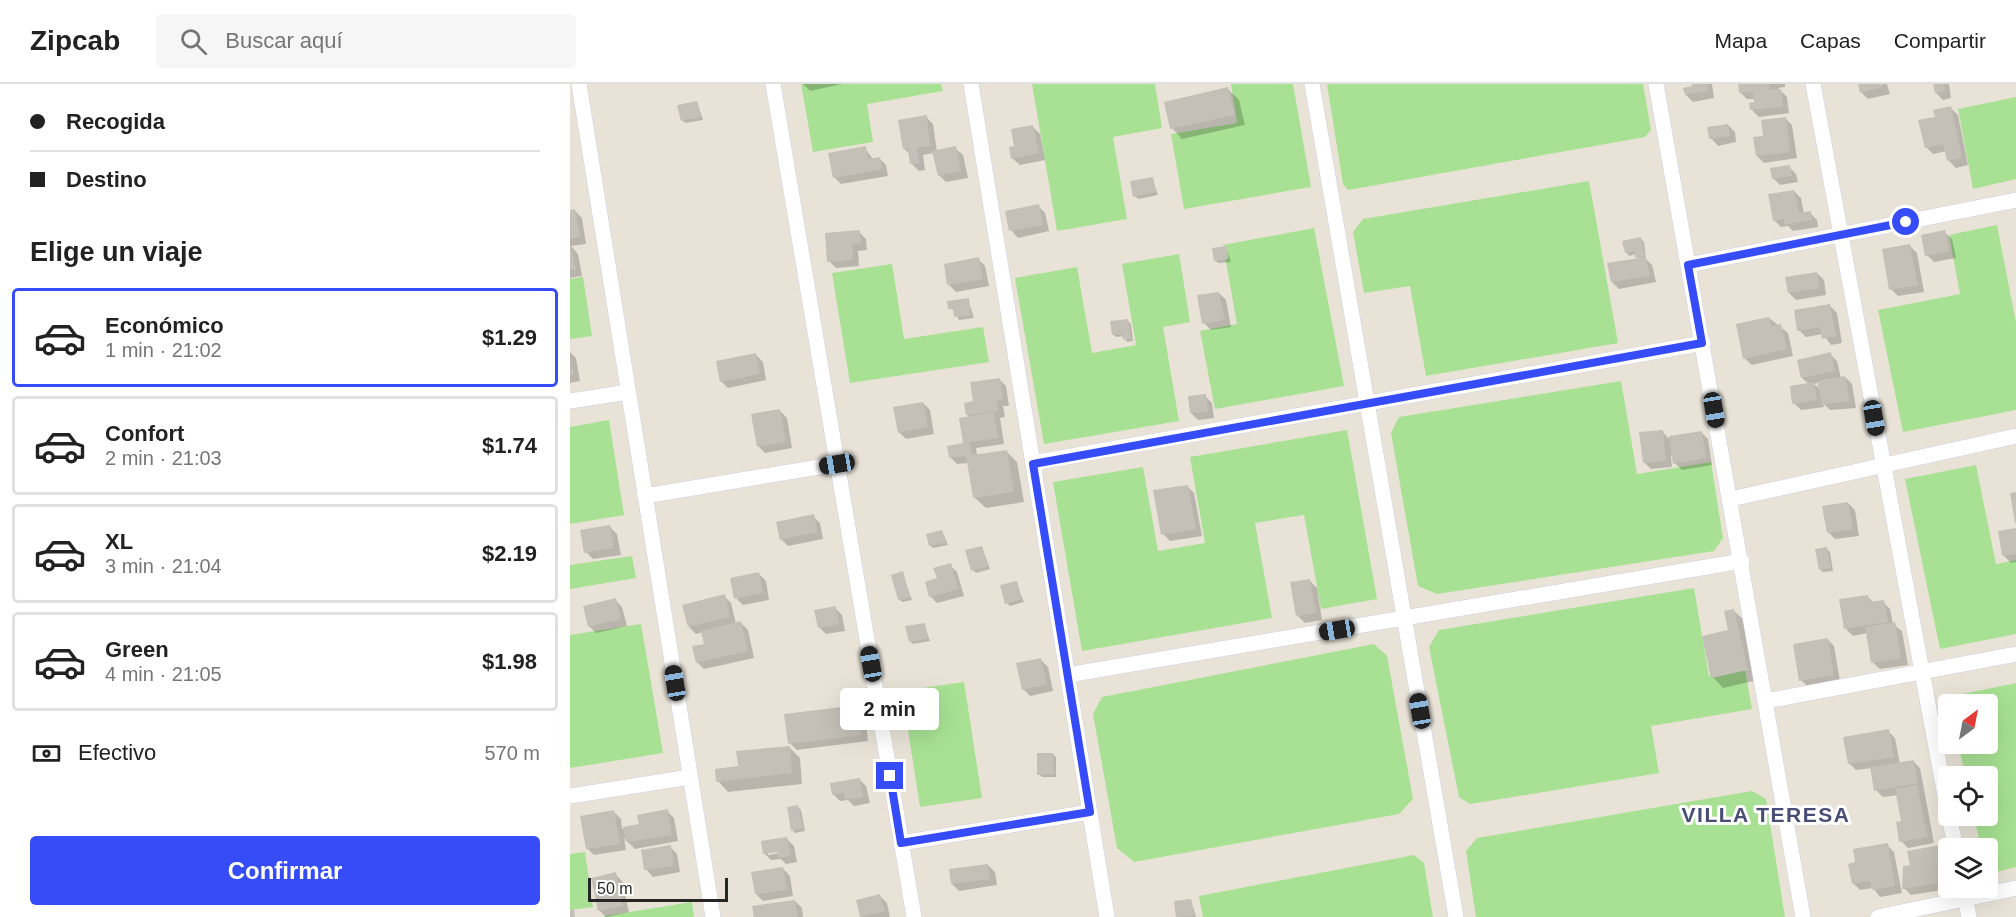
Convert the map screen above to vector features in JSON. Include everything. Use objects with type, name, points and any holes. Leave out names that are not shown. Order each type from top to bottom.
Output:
[{"type":"street","points":[[579,84],[713,917]]},
{"type":"street","points":[[773,84],[914,917]]},
{"type":"street","points":[[971,84],[1107,917]]},
{"type":"street","points":[[1312,84],[1456,917]]},
{"type":"street","points":[[1656,84],[1803,917]]},
{"type":"street","points":[[1813,84],[1940,766]]},
{"type":"street","points":[[1688,265],[2016,200]]},
{"type":"street","points":[[1033,464],[1702,343]]},
{"type":"street","points":[[570,401],[628,392]]},
{"type":"street","points":[[1731,499],[2016,436]]},
{"type":"street","points":[[645,496],[837,464]]},
{"type":"street","points":[[1067,675],[1742,561]]},
{"type":"street","points":[[1766,701],[2016,654]]},
{"type":"street","points":[[570,796],[690,777]]},
{"type":"street","points":[[901,843],[1090,812]]},
{"type":"street","points":[[1998,890],[2016,888]]},
{"type":"street","points":[[1878,917],[1946,898]]},
{"type":"street","points":[[1965,898],[1969,917]]},
{"type":"green space","points":[[801,84],[941,84],[943,91],[867,104],[873,142],[813,152]]},
{"type":"green space","points":[[1032,84],[1155,84],[1162,128],[1113,137],[1127,219],[1057,231]]},
{"type":"green space","points":[[1231,84],[1293,84],[1311,187],[1184,209],[1171,134],[1237,123]]},
{"type":"green space","points":[[1327,84],[1643,84],[1651,130],[1645,137],[1348,190],[1343,184]]},
{"type":"green space","points":[[2016,97],[2016,179],[1973,189],[1958,109]]},
{"type":"green space","points":[[1589,181],[1618,343],[1426,376],[1410,286],[1364,293],[1353,232],[1363,219]]},
{"type":"green space","points":[[1997,225],[2016,323],[2016,410],[1903,432],[1878,310],[1960,294],[1949,235]]},
{"type":"green space","points":[[1314,228],[1344,386],[1215,409],[1200,331],[1237,324],[1223,245]]},
{"type":"green space","points":[[1179,254],[1190,322],[1163,327],[1179,421],[1044,444],[1015,278],[1077,267],[1092,353],[1136,345],[1122,264]]},
{"type":"green space","points":[[892,264],[904,339],[983,327],[989,362],[850,383],[832,273]]},
{"type":"green space","points":[[583,277],[592,336],[570,339],[570,279]]},
{"type":"green space","points":[[1621,381],[1637,474],[1711,462],[1723,538],[1714,551],[1437,594],[1418,586],[1391,433],[1399,417]]},
{"type":"green space","points":[[609,420],[624,515],[570,524],[570,427]]},
{"type":"green space","points":[[1347,430],[1377,599],[1321,609],[1304,515],[1255,523],[1272,618],[1082,651],[1053,482],[1143,467],[1158,551],[1205,543],[1190,457]]},
{"type":"green space","points":[[1976,465],[1996,564],[2016,560],[2016,634],[1940,649],[1905,479]]},
{"type":"green space","points":[[632,556],[636,578],[570,589],[570,565]]},
{"type":"green space","points":[[1694,588],[1709,676],[1745,670],[1752,709],[1651,726],[1659,773],[1470,804],[1459,797],[1429,647],[1439,630]]},
{"type":"green space","points":[[641,624],[663,753],[570,768],[570,635]]},
{"type":"green space","points":[[1374,644],[1387,656],[1413,799],[1399,814],[1134,862],[1117,848],[1093,714],[1102,697]]},
{"type":"green space","points":[[964,682],[982,798],[920,807],[902,691]]},
{"type":"green space","points":[[2016,683],[2016,867],[1998,872],[1998,838],[1979,838],[1976,826],[1998,826],[1998,766],[1963,766],[1960,754],[1998,754],[1998,694],[1963,694]]},
{"type":"green space","points":[[1752,791],[1766,799],[1785,917],[1476,917],[1466,851],[1477,838]]},
{"type":"green space","points":[[585,852],[593,907],[570,910],[570,854]]},
{"type":"green space","points":[[1414,855],[1424,863],[1433,917],[1203,917],[1199,896]]},
{"type":"green space","points":[[692,902],[694,917],[604,917],[604,916]]},
{"type":"building","points":[[1692,84],[1707,84],[1708,91],[1685,95],[1683,88],[1692,86]]},
{"type":"building","points":[[1738,84],[1769,84],[1770,90],[1781,89],[1783,107],[1750,110],[1749,103],[1754,102],[1753,92],[1739,93]]},
{"type":"building","points":[[1858,84],[1883,84],[1883,87],[1860,93]]},
{"type":"building","points":[[1933,84],[1944,84],[1945,92],[1935,93]]},
{"type":"building","points":[[1228,87],[1235,115],[1170,129],[1164,102]]},
{"type":"building","points":[[697,101],[701,117],[681,121],[677,105]]},
{"type":"building","points":[[1951,106],[1962,158],[1947,161],[1943,144],[1925,148],[1918,120],[1935,117],[1933,110]]},
{"type":"building","points":[[927,115],[930,146],[917,148],[919,163],[910,164],[908,149],[903,149],[898,120]]},
{"type":"building","points":[[1786,117],[1790,152],[1756,156],[1753,137],[1763,136],[1761,120]]},
{"type":"building","points":[[1728,124],[1730,136],[1709,139],[1707,127]]},
{"type":"building","points":[[1033,125],[1039,153],[1011,159],[1009,147],[1014,146],[1011,129]]},
{"type":"building","points":[[866,146],[868,159],[880,157],[882,169],[833,178],[828,153]]},
{"type":"building","points":[[956,146],[961,171],[938,176],[932,151]]},
{"type":"building","points":[[1790,165],[1792,176],[1772,179],[1770,168]]},
{"type":"building","points":[[1153,177],[1156,192],[1133,197],[1130,181]]},
{"type":"building","points":[[1794,190],[1799,213],[1811,211],[1812,220],[1785,225],[1784,219],[1773,221],[1768,194]]},
{"type":"building","points":[[1039,204],[1043,225],[1009,231],[1005,211]]},
{"type":"building","points":[[575,209],[580,237],[570,239],[570,210]]},
{"type":"building","points":[[860,230],[861,243],[852,244],[853,260],[827,262],[825,233]]},
{"type":"building","points":[[1945,230],[1949,251],[1925,256],[1921,235]]},
{"type":"building","points":[[1641,237],[1645,256],[1635,258],[1634,251],[1625,253],[1622,241]]},
{"type":"building","points":[[570,244],[576,270],[570,270]]},
{"type":"building","points":[[1910,244],[1918,285],[1889,290],[1882,249]]},
{"type":"building","points":[[1227,246],[1228,259],[1214,261],[1212,248]]},
{"type":"building","points":[[979,257],[983,279],[947,285],[944,264]]},
{"type":"building","points":[[1646,257],[1650,276],[1611,282],[1607,263]]},
{"type":"building","points":[[1817,272],[1820,288],[1788,293],[1785,277]]},
{"type":"building","points":[[1219,292],[1225,320],[1202,324],[1197,295]]},
{"type":"building","points":[[969,298],[971,315],[954,317],[953,309],[948,309],[947,301]]},
{"type":"building","points":[[1830,304],[1836,336],[1822,339],[1820,327],[1797,331],[1794,310]]},
{"type":"building","points":[[1769,317],[1771,326],[1781,324],[1787,349],[1743,359],[1736,324]]},
{"type":"building","points":[[1128,319],[1131,339],[1123,340],[1122,334],[1112,335],[1110,321]]},
{"type":"building","points":[[1831,352],[1835,371],[1801,378],[1797,360]]},
{"type":"building","points":[[756,353],[760,374],[720,382],[716,361]]},
{"type":"building","points":[[570,360],[574,374],[570,375]]},
{"type":"building","points":[[1845,376],[1850,402],[1822,404],[1817,381]]},
{"type":"building","points":[[1000,378],[1003,399],[997,400],[999,411],[966,415],[964,403],[973,401],[970,382]]},
{"type":"building","points":[[1814,382],[1817,400],[1792,404],[1790,386]]},
{"type":"building","points":[[1206,394],[1208,412],[1190,413],[1188,396]]},
{"type":"building","points":[[923,402],[928,427],[898,433],[893,407]]},
{"type":"building","points":[[780,409],[786,442],[757,447],[751,414]]},
{"type":"building","points":[[994,412],[998,438],[970,442],[972,455],[1007,450],[1014,492],[973,498],[966,456],[949,458],[947,446],[963,443],[959,418]]},
{"type":"building","points":[[1663,430],[1666,461],[1643,463],[1639,432]]},
{"type":"building","points":[[1702,431],[1706,458],[1673,464],[1669,436]]},
{"type":"building","points":[[1188,485],[1196,529],[1161,535],[1153,490]]},
{"type":"building","points":[[2016,492],[2016,523],[2015,523],[2010,493]]},
{"type":"building","points":[[1848,502],[1853,529],[1827,533],[1822,506]]},
{"type":"building","points":[[814,514],[817,532],[780,540],[776,522]]},
{"type":"building","points":[[610,525],[614,548],[584,553],[580,530]]},
{"type":"building","points":[[2016,528],[2016,554],[2002,556],[1998,531]]},
{"type":"building","points":[[942,530],[946,542],[929,546],[926,534]]},
{"type":"building","points":[[982,546],[988,566],[971,571],[965,550]]},
{"type":"building","points":[[1827,547],[1831,568],[1819,570],[1815,549]]},
{"type":"building","points":[[951,563],[958,589],[929,597],[925,582],[937,578],[933,568]]},
{"type":"building","points":[[903,571],[910,597],[898,600],[891,575]]},
{"type":"building","points":[[759,572],[763,593],[734,599],[730,578]]},
{"type":"building","points":[[1310,579],[1316,613],[1296,616],[1290,582]]},
{"type":"building","points":[[1017,581],[1022,599],[1005,604],[1000,585]]},
{"type":"building","points":[[725,594],[730,617],[688,627],[682,605]]},
{"type":"building","points":[[1868,595],[1869,602],[1884,600],[1888,622],[1844,629],[1839,599]]},
{"type":"building","points":[[616,598],[621,619],[588,627],[583,606]]},
{"type":"building","points":[[836,606],[839,624],[818,628],[814,610]]},
{"type":"building","points":[[1734,609],[1748,670],[1711,678],[1702,636],[1728,630],[1724,611]]},
{"type":"building","points":[[741,621],[748,651],[696,663],[692,646],[704,644],[701,631]]},
{"type":"building","points":[[1895,622],[1901,658],[1871,663],[1865,627]]},
{"type":"building","points":[[925,623],[928,639],[909,642],[905,626]]},
{"type":"building","points":[[1828,638],[1834,675],[1799,681],[1793,644]]},
{"type":"building","points":[[1041,658],[1047,684],[1022,690],[1016,663]]},
{"type":"building","points":[[858,705],[862,735],[788,744],[784,714]]},
{"type":"building","points":[[1889,729],[1894,757],[1848,764],[1843,737]]},
{"type":"building","points":[[790,746],[792,773],[716,782],[715,769],[738,766],[736,751]]},
{"type":"building","points":[[1037,753],[1053,753],[1054,774],[1037,775]]},
{"type":"building","points":[[1914,760],[1918,783],[1874,791],[1870,767]]},
{"type":"building","points":[[860,778],[863,797],[845,800],[844,793],[832,795],[830,783]]},
{"type":"building","points":[[1917,785],[1928,837],[1899,842],[1896,822],[1901,821],[1895,789]]},
{"type":"building","points":[[798,805],[803,828],[791,831],[787,807]]},
{"type":"building","points":[[668,809],[672,835],[626,842],[623,827],[639,824],[637,815]]},
{"type":"building","points":[[614,810],[620,844],[586,849],[580,816]]},
{"type":"building","points":[[787,837],[791,856],[778,858],[777,852],[763,854],[761,841]]},
{"type":"building","points":[[1888,843],[1895,886],[1872,890],[1870,881],[1852,884],[1848,864],[1855,862],[1853,849]]},
{"type":"building","points":[[671,845],[674,866],[644,870],[641,850]]},
{"type":"building","points":[[1938,845],[1938,883],[1902,889],[1903,866],[1910,865],[1907,851]]},
{"type":"building","points":[[988,864],[990,879],[951,884],[949,869]]},
{"type":"building","points":[[783,867],[787,890],[755,894],[751,872]]},
{"type":"building","points":[[616,872],[623,906],[598,911],[591,878]]},
{"type":"building","points":[[880,894],[885,911],[860,917],[856,900]]},
{"type":"building","points":[[1191,899],[1194,916],[1176,917],[1174,901]]},
{"type":"building","points":[[795,900],[798,917],[754,917],[752,906]]},
{"type":"building","points":[[574,909],[575,917],[570,917],[570,910]]},
{"type":"district","name":"VILLA TERESA","points":[[1766,815]]},
{"type":"route","points":[[890,776],[901,843],[1090,812],[1033,464],[1702,343],[1688,265],[1906,222]]}]
